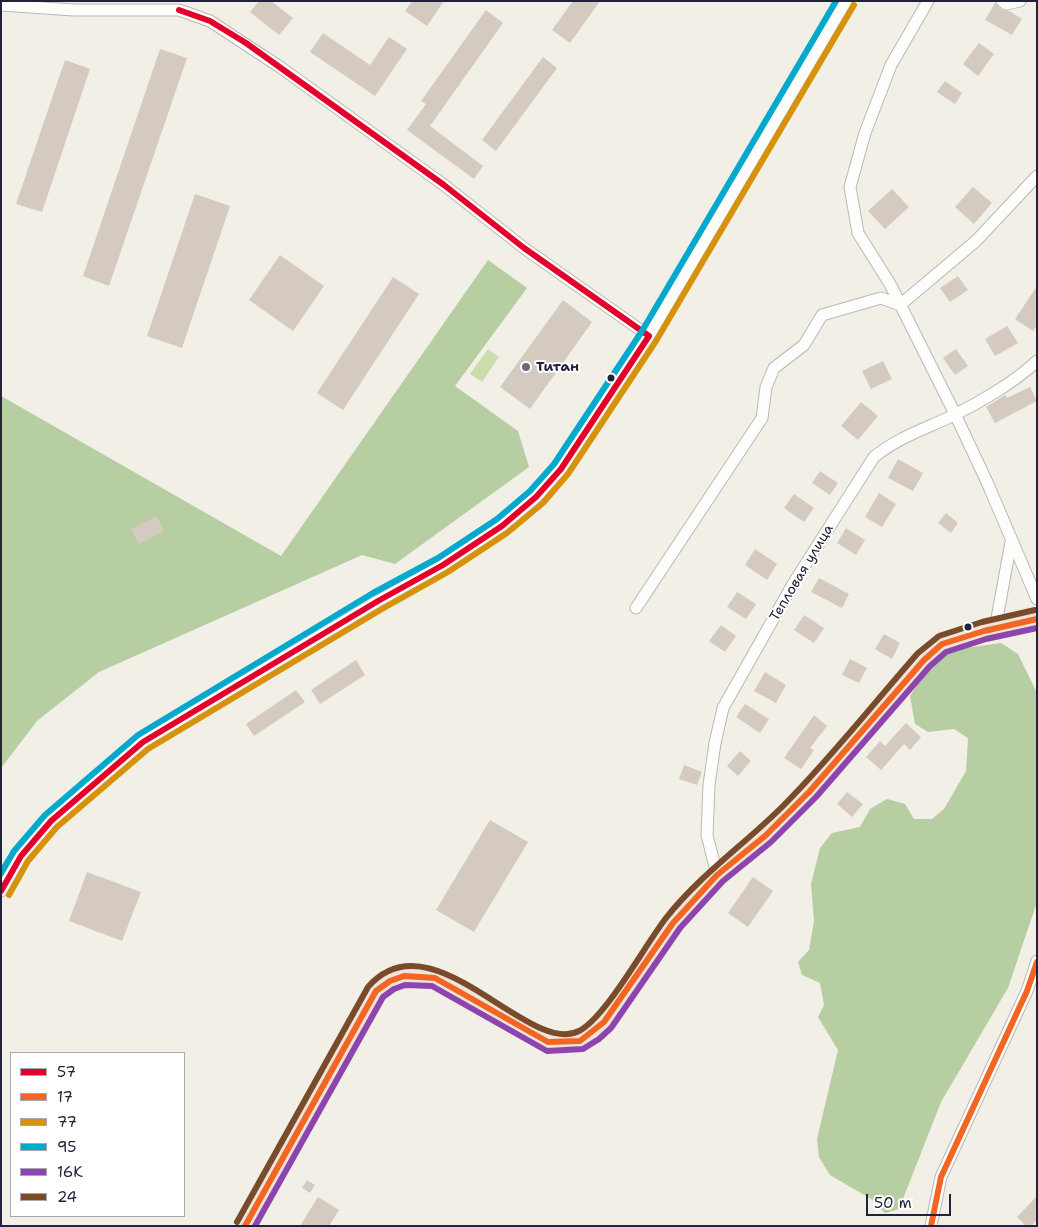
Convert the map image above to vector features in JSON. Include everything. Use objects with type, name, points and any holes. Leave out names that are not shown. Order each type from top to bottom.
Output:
[{"type":"main road","points":[[245,1226],[376,991],[387,982],[398,976],[416,974],[435,978],[548,1042],[580,1041],[604,1022],[673,922],[717,875],[765,836],[810,791],[930,655],[942,644],[1037,619]]},
{"type":"street","points":[[1,891],[21,856],[52,821],[143,742],[378,601],[443,565],[509,520],[536,497],[561,469],[649,336],[846,1]]},
{"type":"street","points":[[928,1],[891,65],[865,133],[850,187],[858,232],[890,284],[955,414],[987,482],[1011,542],[1037,599]]},
{"type":"street","points":[[1002,1],[1006,4],[1020,1]]},
{"type":"street","points":[[1,5],[74,10],[179,10],[210,21],[280,67],[444,185],[524,248],[649,336]]},
{"type":"street","points":[[900,305],[976,241],[1037,176]]},
{"type":"street","points":[[636,608],[762,418],[766,387],[774,368],[804,345],[822,315],[881,298],[900,305]]},
{"type":"street","name":"Тепловая улица","points":[[717,875],[707,835],[714,751],[723,708],[793,584],[874,457],[890,444],[955,414],[1016,378],[1037,361]]},
{"type":"street","points":[[994,629],[1011,542]]},
{"type":"street","points":[[931,1226],[942,1177],[1026,991],[1037,961]]},
{"type":"green space","points":[[488,260],[527,288],[455,386],[518,431],[529,467],[395,564],[362,555],[99,672],[37,721],[1,768],[1,396],[281,556]]},
{"type":"green space","points":[[488,349],[499,357],[482,382],[470,374]]},
{"type":"green space","points":[[1001,643],[1018,654],[1037,693],[1037,902],[1008,988],[941,1102],[899,1209],[885,1213],[871,1199],[830,1175],[819,1157],[817,1139],[838,1050],[818,1017],[824,1005],[820,983],[802,975],[798,962],[809,950],[814,921],[811,884],[820,848],[832,833],[860,827],[870,809],[887,799],[905,804],[914,819],[932,819],[944,809],[966,771],[968,738],[954,729],[928,732],[915,724],[910,696],[934,659],[966,648]]},
{"type":"building","points":[[259,1],[271,1],[293,18],[279,35],[250,12]]},
{"type":"building","points":[[412,1],[444,1],[427,26],[405,11]]},
{"type":"building","points":[[573,1],[600,1],[570,43],[552,30]]},
{"type":"building","points":[[995,3],[1002,10],[1009,11],[1022,19],[1012,35],[985,20]]},
{"type":"building","points":[[486,10],[503,23],[430,126],[483,166],[474,179],[407,130],[426,104],[421,101]]},
{"type":"building","points":[[323,33],[370,65],[389,37],[407,49],[375,96],[310,52]]},
{"type":"building","points":[[979,43],[994,54],[978,76],[963,64]]},
{"type":"building","points":[[160,49],[187,58],[109,286],[83,276]]},
{"type":"building","points":[[543,57],[557,68],[496,151],[482,140]]},
{"type":"building","points":[[65,60],[90,69],[42,212],[16,204]]},
{"type":"building","points":[[945,81],[962,93],[955,104],[937,92]]},
{"type":"building","points":[[973,187],[992,203],[974,224],[955,207]]},
{"type":"building","points":[[892,189],[909,207],[885,229],[868,211]]},
{"type":"building","points":[[195,194],[230,206],[182,348],[147,336]]},
{"type":"building","points":[[280,255],[324,286],[293,331],[249,300]]},
{"type":"building","points":[[958,276],[968,290],[950,302],[940,288]]},
{"type":"building","points":[[393,277],[419,294],[343,410],[317,393]]},
{"type":"building","points":[[1037,286],[1037,326],[1033,331],[1015,319]]},
{"type":"building","points":[[563,300],[592,322],[530,409],[500,387]]},
{"type":"building","points":[[1007,326],[1018,343],[995,356],[985,339]]},
{"type":"building","points":[[956,349],[968,366],[955,375],[943,358]]},
{"type":"building","points":[[883,361],[892,379],[871,389],[862,371]]},
{"type":"building","points":[[1030,387],[1037,401],[995,423],[986,407],[1005,395],[1007,398]]},
{"type":"building","points":[[861,402],[878,416],[858,440],[841,426]]},
{"type":"building","points":[[898,459],[923,473],[913,491],[888,478]]},
{"type":"building","points":[[820,471],[838,483],[830,495],[812,483]]},
{"type":"building","points":[[879,493],[896,504],[882,527],[865,517]]},
{"type":"building","points":[[794,494],[814,508],[804,522],[784,508]]},
{"type":"building","points":[[946,513],[958,523],[951,533],[938,523]]},
{"type":"building","points":[[157,516],[164,531],[139,544],[131,529]]},
{"type":"building","points":[[846,528],[865,540],[856,555],[837,543]]},
{"type":"building","points":[[755,549],[777,564],[767,580],[745,565]]},
{"type":"building","points":[[819,578],[849,594],[842,608],[811,592]]},
{"type":"building","points":[[737,592],[756,604],[746,619],[727,607]]},
{"type":"building","points":[[804,615],[824,628],[814,643],[794,630]]},
{"type":"building","points":[[721,625],[736,636],[725,652],[709,641]]},
{"type":"building","points":[[884,634],[900,643],[892,659],[875,649]]},
{"type":"building","points":[[850,659],[867,668],[859,683],[842,675]]},
{"type":"building","points":[[356,660],[365,675],[320,704],[311,690]]},
{"type":"building","points":[[765,672],[786,685],[776,703],[754,691]]},
{"type":"building","points":[[296,690],[305,702],[254,736],[246,724]]},
{"type":"building","points":[[745,704],[769,719],[760,733],[736,717]]},
{"type":"building","points":[[814,715],[827,726],[810,748],[814,750],[801,769],[784,758]]},
{"type":"building","points":[[906,723],[921,737],[910,750],[904,744],[881,770],[866,757],[880,741],[885,746]]},
{"type":"building","points":[[740,751],[751,761],[738,776],[727,766]]},
{"type":"building","points":[[684,765],[702,772],[697,785],[679,779]]},
{"type":"building","points":[[847,792],[863,804],[852,817],[837,804]]},
{"type":"building","points":[[490,820],[528,842],[474,932],[436,910]]},
{"type":"building","points":[[87,872],[141,892],[122,941],[69,921]]},
{"type":"building","points":[[753,877],[773,891],[748,927],[728,913]]},
{"type":"building","points":[[307,1180],[315,1185],[310,1193],[302,1188]]},
{"type":"building","points":[[1037,1196],[1037,1220],[1031,1226],[1026,1226],[1017,1217]]},
{"type":"building","points":[[318,1197],[339,1210],[329,1226],[300,1226]]},
{"type":"transit line","name":"95","points":[[1,873],[14,851],[45,815],[138,735],[373,593],[438,558],[497,519],[530,491],[554,464],[642,331],[836,1]]},
{"type":"transit line","name":"77","points":[[9,895],[28,861],[57,827],[148,749],[382,609],[448,572],[507,533],[543,503],[568,474],[656,341],[854,5]]},
{"type":"transit line","name":"57","points":[[179,10],[210,21],[246,43],[444,185],[524,248],[649,336]]},
{"type":"transit line","name":"57","points":[[1,891],[21,856],[51,821],[143,742],[378,601],[443,565],[502,526],[536,497],[561,469],[649,336]]},
{"type":"transit line","name":"24","points":[[237,1222],[368,987],[393,969],[421,967],[449,976],[534,1025],[558,1034],[579,1031],[590,1023],[613,996],[657,930],[679,902],[801,788],[918,653],[939,636],[982,622],[1035,610]]},
{"type":"transit line","name":"17","points":[[245,1226],[376,991],[390,981],[404,976],[435,978],[548,1042],[580,1041],[604,1022],[673,923],[717,875],[765,836],[810,791],[924,660],[942,644],[984,631],[1037,619]]},
{"type":"transit line","name":"16К","points":[[255,1226],[383,997],[394,989],[405,985],[432,986],[547,1051],[583,1049],[599,1039],[611,1028],[680,928],[723,881],[771,842],[816,797],[930,666],[946,652],[986,639],[1037,628]]},
{"type":"transit line","name":"17","points":[[931,1226],[941,1177],[1027,991],[1037,962]]},
{"type":"place","name":"Титан","points":[[526,367]]}]
